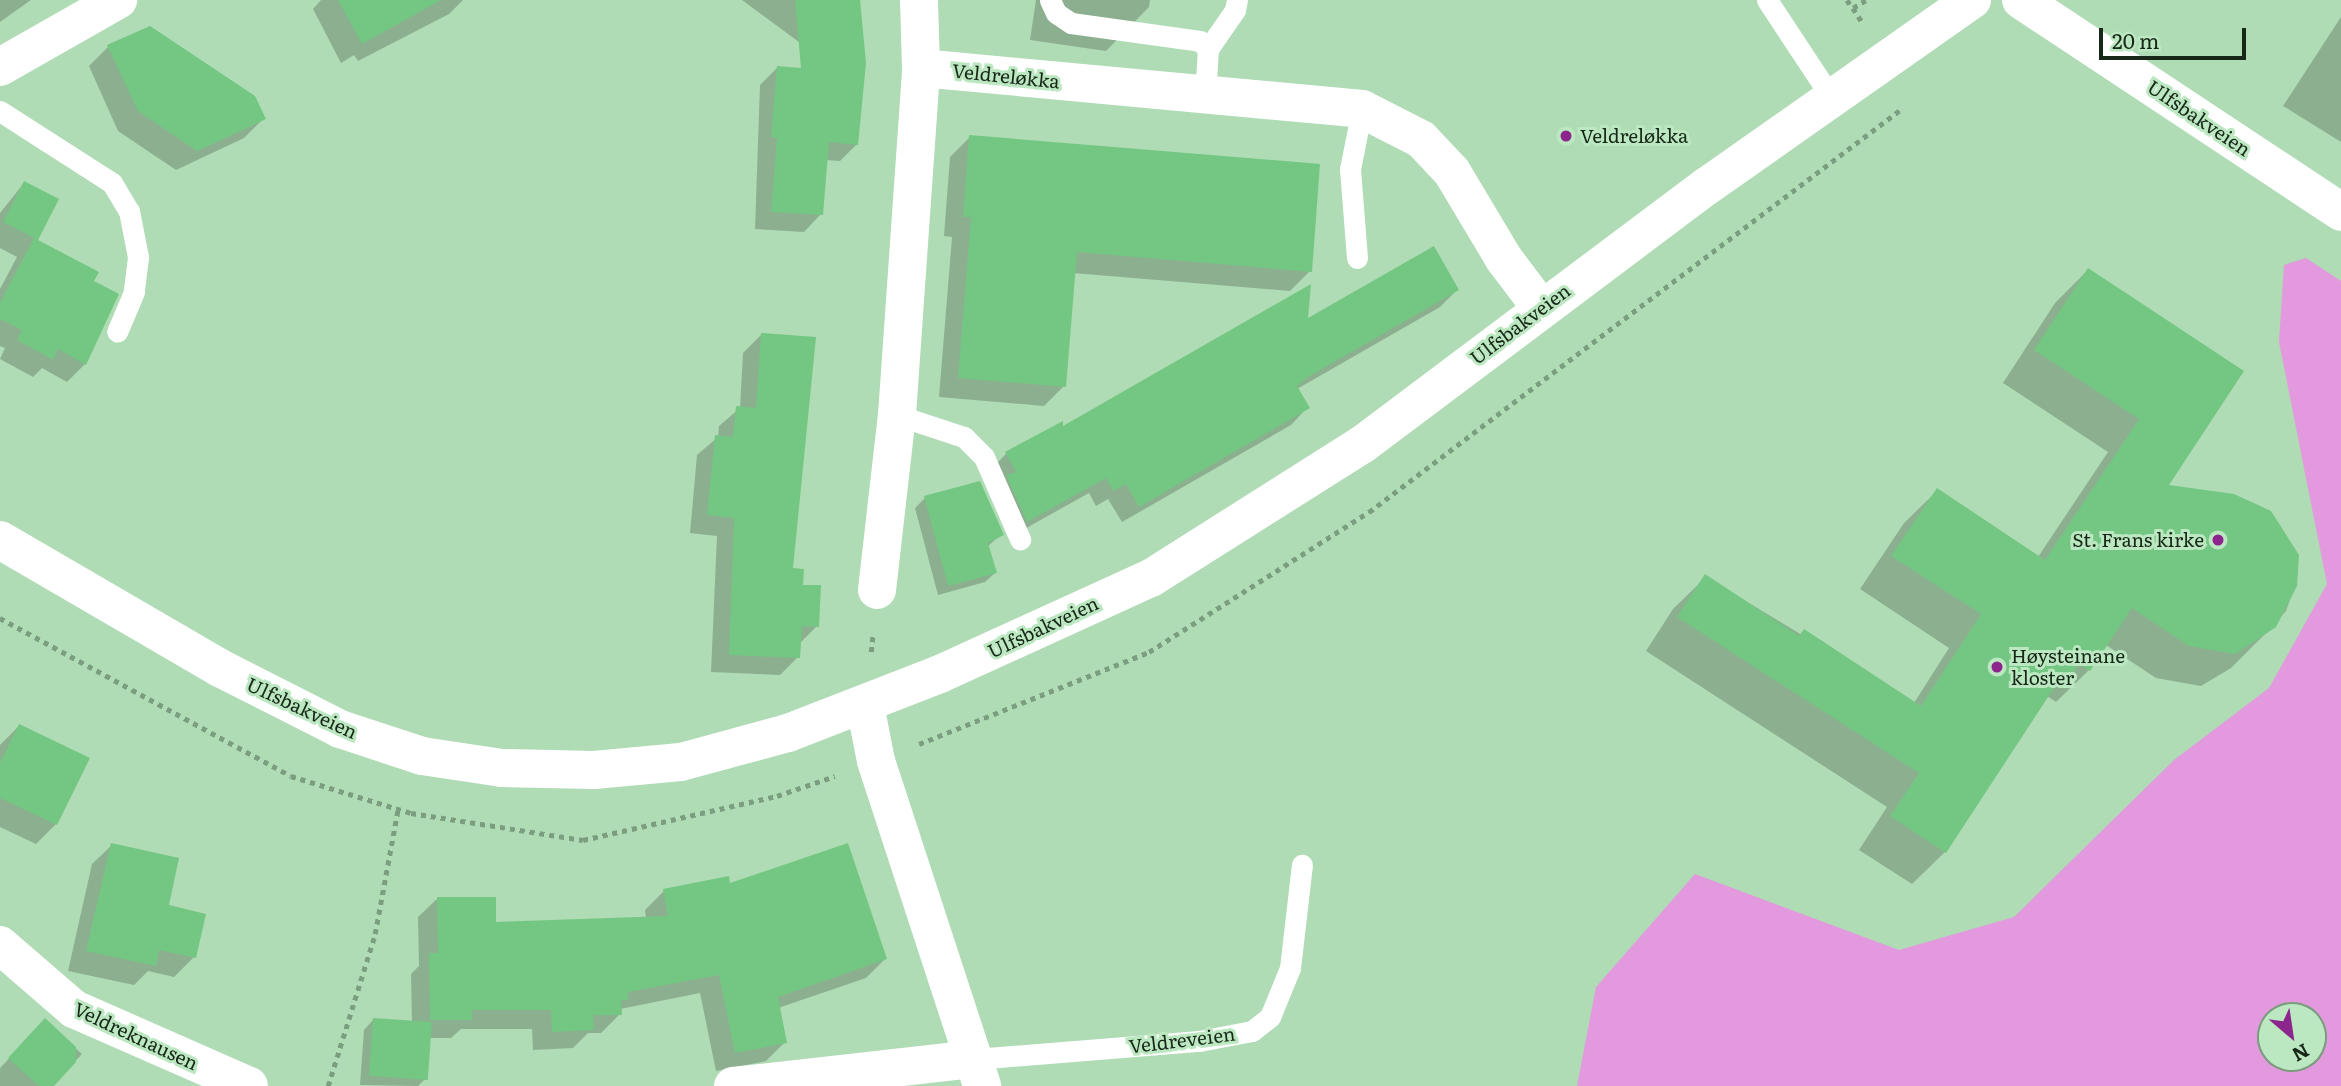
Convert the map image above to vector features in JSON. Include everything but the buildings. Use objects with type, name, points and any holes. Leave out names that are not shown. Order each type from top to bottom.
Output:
[{"type":"street","points":[[0,67],[118,0]]},
{"type":"street","points":[[877,590],[897,415],[921,68],[919,0]]},
{"type":"street","name":"Ulfsbakveien","points":[[0,540],[220,668],[340,729],[422,756],[502,768],[594,770],[681,761],[788,733],[865,705],[1151,578],[1363,444],[1541,308],[1831,97],[1972,0]]},
{"type":"street","name":"Ulfsbakveien","points":[[2021,0],[2341,212]]},
{"type":"street","name":"Veldreløkka","points":[[921,68],[1363,110],[1421,139],[1452,172],[1504,259],[1541,308]]},
{"type":"street","points":[[733,1086],[978,1072],[876,761],[865,705]]},
{"type":"street","name":"Veldreknausen","points":[[0,945],[74,1009],[249,1086]]},
{"type":"lane","points":[[1050,0],[1056,13],[1071,23],[1188,37],[1208,49]]},
{"type":"lane","points":[[1205,96],[1208,49],[1235,10],[1237,0]]},
{"type":"lane","points":[[1767,0],[1831,97]]},
{"type":"lane","points":[[1357,258],[1350,169],[1363,110]]},
{"type":"lane","points":[[0,111],[112,183],[129,211],[138,257],[134,292],[117,332]]},
{"type":"lane","points":[[897,415],[964,437],[984,457],[1020,538]]},
{"type":"lane","name":"Veldreveien","points":[[978,1072],[1252,1031],[1270,1017],[1290,968],[1302,865]]},
{"type":"path","points":[[1847,0],[1853,8],[1866,0]]},
{"type":"path","points":[[865,705],[877,590]]},
{"type":"path","points":[[328,1086],[375,934],[398,809]]},
{"type":"shaded area","points":[[2306,258],[2341,281],[2341,1086],[1577,1086],[1596,987],[1695,874],[1899,950],[2014,917],[2174,760],[2269,688],[2327,584],[2279,342],[2284,265]]},
{"type":"place","name":"Veldreløkka","points":[[1566,136]]},
{"type":"place","name":"St. Frans kirke","points":[[2218,540]]},
{"type":"place","name":"Høysteinane kloster","points":[[1997,667]]}]
